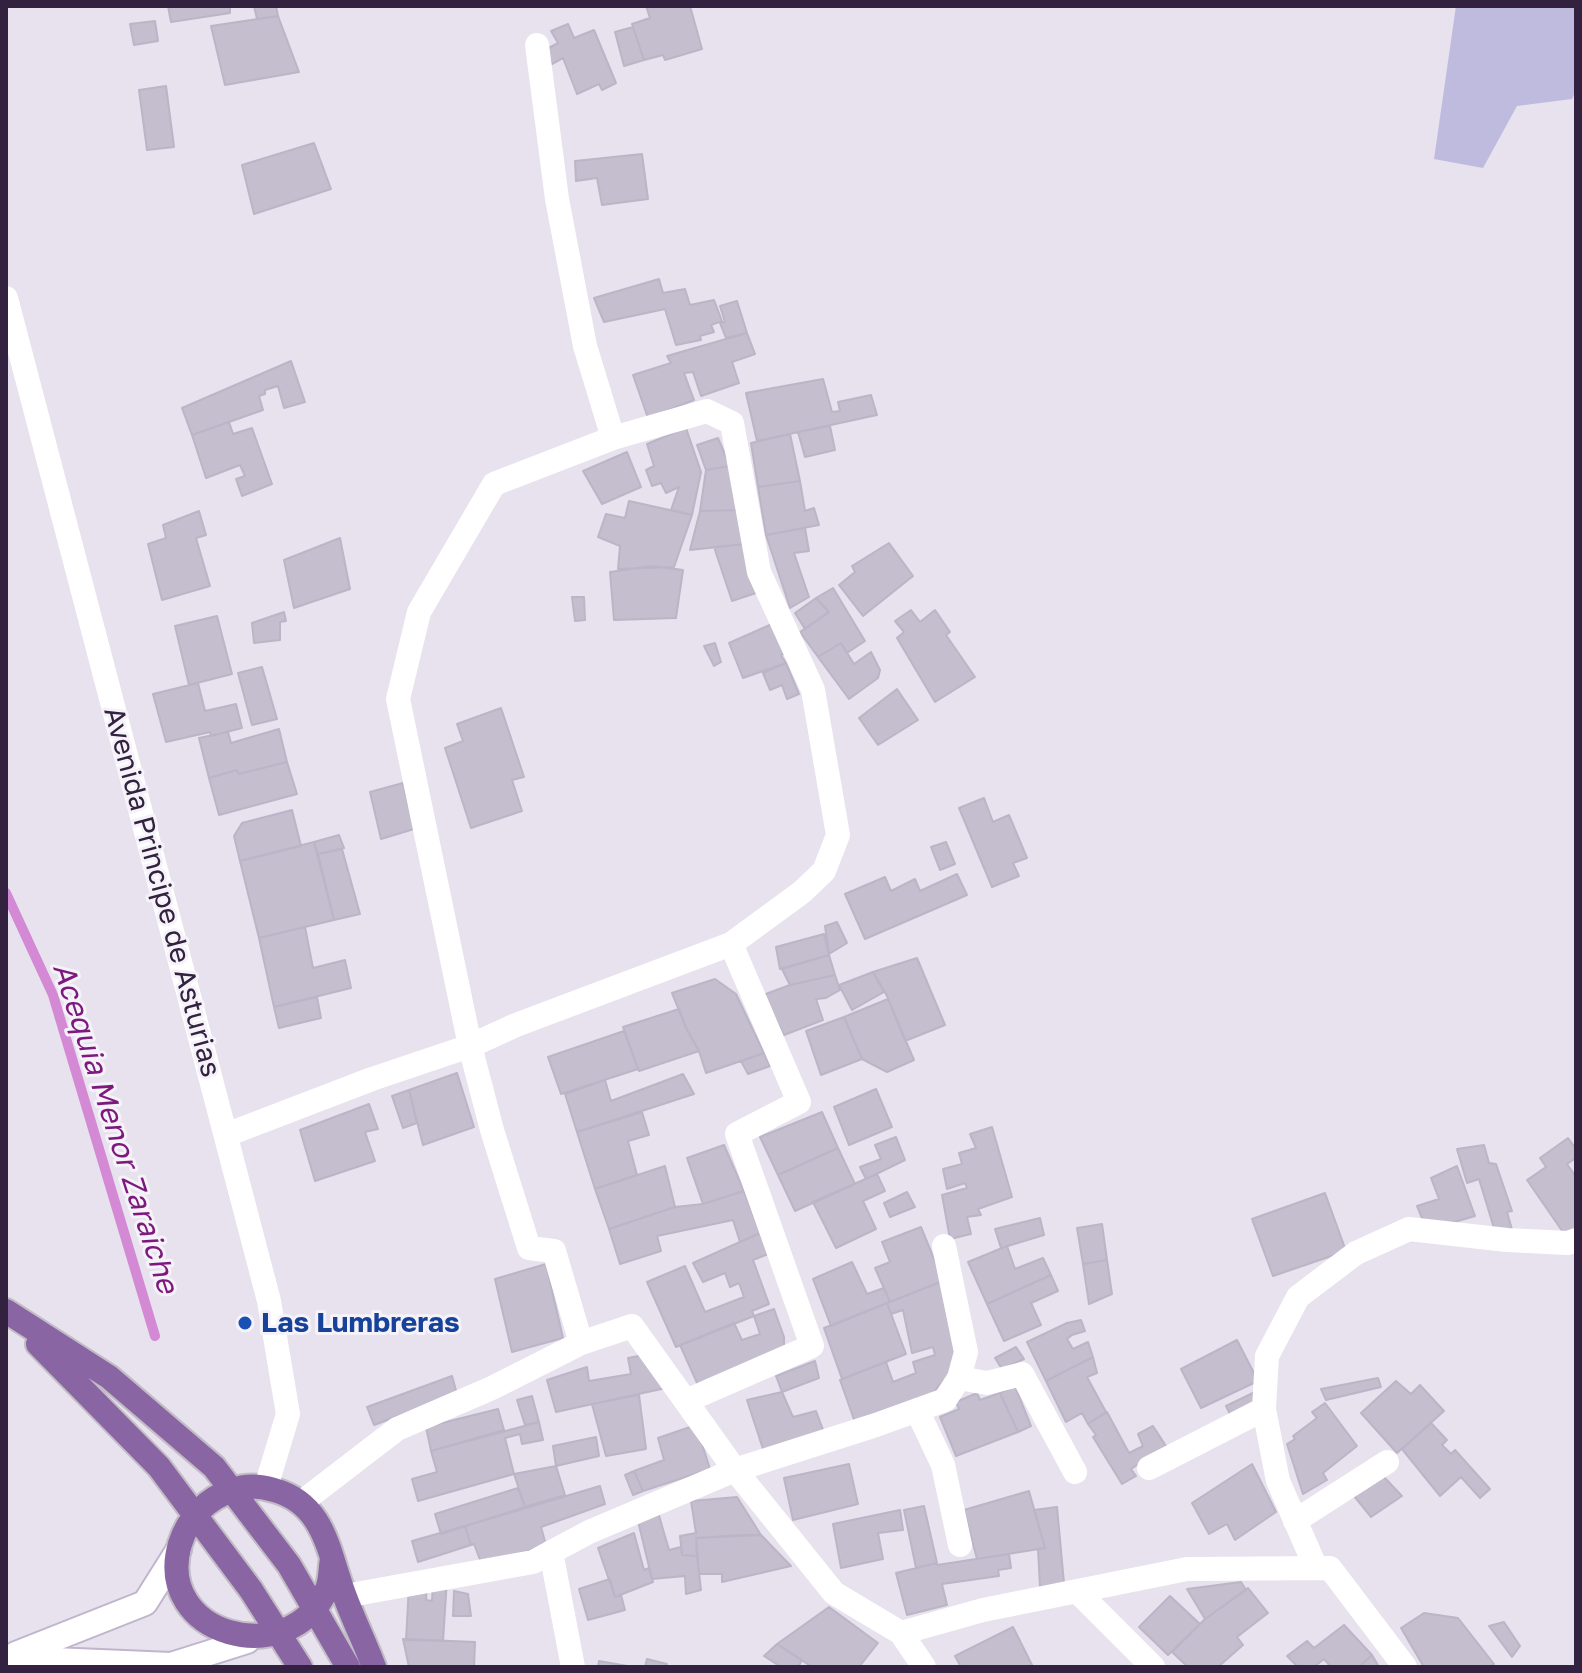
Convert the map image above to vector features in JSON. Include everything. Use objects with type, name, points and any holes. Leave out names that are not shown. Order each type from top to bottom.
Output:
[{"type":"main road","points":[[6,1312],[109,1377],[214,1467],[289,1565],[348,1667]]},
{"type":"main road","points":[[6,1312],[159,1467],[251,1590],[300,1667]]},
{"type":"main road","points":[[332,1559],[328,1586],[317,1610],[299,1627],[279,1637],[247,1641],[222,1634],[201,1620],[186,1600],[178,1575],[179,1549],[184,1531],[212,1499],[233,1489],[249,1486],[285,1493],[302,1502],[317,1518],[374,1667]]},
{"type":"street","points":[[537,45],[557,199],[585,346],[613,438]]},
{"type":"street","name":"Avenida Principe de Asturias","points":[[6,298],[269,1301],[288,1414],[266,1487]]},
{"type":"street","points":[[226,1135],[372,1079],[470,1046],[516,1025],[731,944],[802,892],[824,871],[838,835],[813,690],[759,572],[732,423],[707,411],[613,438],[494,484],[419,612],[398,699],[470,1046],[492,1130],[529,1248],[554,1251],[581,1343]]},
{"type":"street","points":[[686,1401],[812,1346],[737,1134],[799,1102],[731,944]]},
{"type":"street","points":[[1316,1568],[1278,1481],[1264,1409],[1267,1356],[1298,1297],[1356,1253],[1409,1229],[1507,1240],[1568,1243],[1576,1240]]},
{"type":"street","points":[[345,1596],[533,1562],[589,1532],[735,1470],[945,1400],[959,1378],[966,1352],[944,1246]]},
{"type":"street","points":[[302,1502],[397,1429],[492,1388],[581,1343],[632,1326],[735,1470],[834,1593],[901,1633],[924,1667]]},
{"type":"street","points":[[959,1378],[987,1383],[1022,1374],[1075,1472]]},
{"type":"street","points":[[1149,1468],[1264,1409]]},
{"type":"street","points":[[917,1410],[943,1465],[960,1545]]},
{"type":"street","points":[[1295,1521],[1387,1462]]},
{"type":"street","points":[[6,1658],[145,1603],[179,1549]]},
{"type":"street","points":[[551,1552],[573,1667]]},
{"type":"street","points":[[901,1633],[983,1610],[1187,1569],[1330,1568],[1405,1667]]},
{"type":"street","points":[[1077,1591],[1153,1667]]},
{"type":"street","points":[[6,1658],[171,1665],[247,1641]]},
{"type":"shaded area","points":[[1456,6],[1576,6],[1576,90],[1572,99],[1517,106],[1483,168],[1434,159]]},
{"type":"building","points":[[168,6],[230,6],[230,13],[171,22]]},
{"type":"building","points":[[254,6],[276,6],[278,16],[257,19]]},
{"type":"building","points":[[646,6],[690,6],[702,49],[665,60],[663,55],[644,60],[632,24],[650,18]]},
{"type":"building","points":[[278,16],[299,72],[225,85],[211,26]]},
{"type":"building","points":[[155,21],[158,41],[134,45],[130,24]]},
{"type":"building","points":[[568,24],[574,38],[594,30],[616,83],[602,90],[599,84],[577,94],[563,58],[552,64],[545,50],[558,43],[551,31]]},
{"type":"building","points":[[633,27],[644,60],[624,66],[615,32]]},
{"type":"building","points":[[166,86],[174,147],[147,150],[139,90]]},
{"type":"building","points":[[314,143],[331,189],[254,214],[242,165]]},
{"type":"building","points":[[642,154],[648,199],[602,205],[597,178],[576,181],[575,161]]},
{"type":"building","points":[[659,279],[663,293],[685,289],[690,305],[714,300],[722,321],[711,325],[714,332],[700,336],[701,340],[676,345],[665,309],[604,322],[594,298]]},
{"type":"building","points":[[737,301],[747,333],[726,338],[720,323],[725,322],[720,306]]},
{"type":"building","points":[[747,333],[755,354],[732,362],[739,383],[701,396],[693,372],[684,373],[694,400],[648,418],[633,375],[671,363],[667,356]]},
{"type":"building","points":[[291,361],[305,402],[284,408],[278,386],[265,390],[265,394],[259,396],[263,410],[192,435],[182,408]]},
{"type":"building","points":[[823,379],[832,412],[840,411],[838,402],[871,395],[877,415],[757,441],[746,393]]},
{"type":"building","points":[[229,422],[233,434],[252,428],[272,484],[242,496],[236,479],[245,476],[240,465],[206,478],[192,435]]},
{"type":"building","points":[[830,426],[835,450],[805,457],[798,432]]},
{"type":"building","points":[[686,428],[701,472],[692,515],[671,510],[679,487],[666,493],[661,483],[652,486],[646,470],[654,466],[647,444]]},
{"type":"building","points":[[790,434],[800,481],[758,487],[751,443]]},
{"type":"building","points":[[718,438],[730,466],[706,470],[697,445]]},
{"type":"building","points":[[627,452],[641,487],[602,504],[583,471]]},
{"type":"building","points":[[730,466],[742,510],[700,511],[706,470]]},
{"type":"building","points":[[800,481],[805,511],[814,508],[819,525],[766,535],[758,487]]},
{"type":"building","points":[[629,501],[692,515],[674,567],[618,569],[620,546],[598,537],[606,514],[625,518]]},
{"type":"building","points":[[742,510],[746,544],[690,550],[700,511]]},
{"type":"building","points":[[199,511],[206,535],[196,538],[210,586],[162,600],[148,544],[166,538],[163,525]]},
{"type":"building","points":[[805,528],[809,551],[794,553],[809,597],[790,608],[766,535]]},
{"type":"building","points":[[340,538],[350,589],[294,608],[284,560]]},
{"type":"building","points":[[889,543],[913,576],[863,616],[839,585],[855,572],[852,566]]},
{"type":"building","points":[[746,544],[759,592],[732,601],[714,547]]},
{"type":"building","points":[[652,566],[683,570],[676,618],[614,620],[610,572]]},
{"type":"building","points":[[833,588],[865,641],[847,653],[841,643],[818,657],[800,632],[829,612],[816,598]]},
{"type":"building","points":[[572,597],[584,597],[585,620],[575,621]]},
{"type":"building","points":[[816,598],[829,612],[805,629],[795,613]]},
{"type":"building","points":[[911,610],[920,622],[935,610],[950,632],[946,635],[975,677],[935,702],[897,638],[904,632],[895,621]]},
{"type":"building","points":[[284,612],[286,621],[280,622],[280,640],[254,643],[252,623]]},
{"type":"building","points":[[217,616],[232,674],[189,685],[175,626]]},
{"type":"building","points":[[772,624],[786,653],[781,655],[786,663],[743,678],[729,643]]},
{"type":"building","points":[[715,643],[721,662],[714,666],[704,646]]},
{"type":"building","points":[[841,643],[854,664],[871,652],[880,670],[878,678],[849,699],[818,657]]},
{"type":"building","points":[[786,663],[799,694],[787,699],[782,685],[770,690],[763,673]]},
{"type":"building","points":[[262,667],[277,719],[252,725],[238,673]]},
{"type":"building","points":[[198,683],[205,711],[236,704],[242,728],[166,742],[153,694]]},
{"type":"building","points":[[897,689],[918,720],[878,745],[859,718]]},
{"type":"building","points":[[501,708],[524,777],[512,780],[522,811],[471,828],[445,748],[463,741],[457,724]]},
{"type":"building","points":[[279,729],[287,762],[209,778],[199,738],[228,732],[231,743]]},
{"type":"building","points":[[287,762],[297,794],[219,815],[209,778]]},
{"type":"building","points":[[403,783],[414,829],[381,839],[370,792]]},
{"type":"building","points":[[984,798],[993,822],[1009,815],[1027,858],[1013,863],[1019,876],[992,887],[959,808]]},
{"type":"building","points":[[292,810],[301,846],[240,861],[234,836],[242,823]]},
{"type":"building","points":[[339,835],[344,848],[318,854],[314,842]]},
{"type":"building","points":[[314,842],[334,920],[259,938],[240,861]]},
{"type":"building","points":[[946,842],[955,864],[940,870],[931,847]]},
{"type":"building","points":[[342,849],[360,914],[334,920],[318,854]]},
{"type":"building","points":[[957,874],[967,895],[865,939],[845,894],[885,877],[891,891],[915,879],[920,891]]},
{"type":"building","points":[[837,922],[847,943],[829,954],[825,926]]},
{"type":"building","points":[[305,927],[313,968],[345,960],[351,988],[274,1007],[259,938]]},
{"type":"building","points":[[824,934],[829,955],[780,969],[776,947]]},
{"type":"building","points":[[829,955],[835,975],[790,985],[782,969]]},
{"type":"building","points":[[917,958],[945,1025],[905,1041],[887,996],[873,972]]},
{"type":"building","points":[[873,972],[884,992],[852,1010],[839,985]]},
{"type":"building","points":[[835,975],[840,990],[826,998],[816,999],[823,1020],[784,1035],[763,995],[790,985]]},
{"type":"building","points":[[715,979],[736,994],[764,1053],[706,1073],[672,993]]},
{"type":"building","points":[[317,997],[321,1018],[279,1028],[274,1007]]},
{"type":"building","points":[[888,999],[914,1060],[887,1072],[862,1059],[844,1017]]},
{"type":"building","points":[[679,1009],[699,1051],[639,1071],[623,1027]]},
{"type":"building","points":[[844,1017],[862,1059],[821,1075],[806,1031]]},
{"type":"building","points":[[624,1031],[638,1069],[561,1094],[548,1057]]},
{"type":"building","points":[[764,1053],[770,1066],[748,1074],[741,1061]]},
{"type":"building","points":[[457,1073],[474,1127],[423,1145],[409,1090]]},
{"type":"building","points":[[683,1074],[694,1094],[577,1132],[565,1094],[605,1080],[611,1101]]},
{"type":"building","points":[[876,1089],[892,1127],[849,1145],[834,1107]]},
{"type":"building","points":[[409,1090],[417,1123],[403,1128],[392,1096]]},
{"type":"building","points":[[369,1104],[378,1129],[365,1132],[375,1161],[315,1181],[300,1130]]},
{"type":"building","points":[[642,1112],[649,1135],[628,1141],[637,1175],[595,1189],[577,1132]]},
{"type":"building","points":[[822,1112],[838,1148],[778,1175],[760,1137]]},
{"type":"building","points":[[992,1127],[1012,1197],[978,1209],[981,1215],[967,1217],[971,1234],[950,1239],[942,1195],[967,1188],[965,1183],[947,1189],[943,1169],[962,1164],[959,1153],[976,1148],[970,1134]]},
{"type":"building","points":[[896,1137],[905,1160],[866,1179],[860,1167],[881,1159],[875,1145]]},
{"type":"building","points":[[1568,1138],[1576,1149],[1576,1158],[1567,1164],[1576,1177],[1576,1232],[1567,1238],[1527,1180],[1546,1167],[1540,1158]]},
{"type":"building","points":[[724,1145],[744,1191],[703,1204],[687,1158]]},
{"type":"building","points":[[1484,1145],[1489,1163],[1496,1164],[1512,1211],[1507,1212],[1513,1233],[1497,1238],[1479,1179],[1467,1183],[1457,1149]]},
{"type":"building","points":[[838,1148],[855,1184],[795,1211],[778,1175]]},
{"type":"building","points":[[665,1166],[675,1207],[609,1229],[595,1189]]},
{"type":"building","points":[[1457,1166],[1475,1216],[1427,1230],[1417,1206],[1439,1199],[1431,1178]]},
{"type":"building","points":[[877,1174],[885,1191],[863,1201],[876,1229],[836,1248],[813,1202]]},
{"type":"building","points":[[744,1191],[760,1233],[740,1242],[733,1220],[657,1236],[661,1251],[620,1264],[609,1229],[675,1207],[703,1204]]},
{"type":"building","points":[[907,1192],[915,1207],[890,1217],[884,1203]]},
{"type":"building","points":[[1325,1193],[1346,1251],[1273,1276],[1252,1219]]},
{"type":"building","points":[[1040,1218],[1044,1235],[1001,1248],[995,1229]]},
{"type":"building","points":[[1102,1224],[1107,1260],[1083,1264],[1077,1228]]},
{"type":"building","points":[[921,1227],[943,1281],[890,1302],[875,1268],[890,1262],[882,1242]]},
{"type":"building","points":[[760,1233],[768,1254],[753,1260],[769,1304],[752,1311],[754,1316],[676,1347],[647,1282],[685,1266],[705,1312],[744,1297],[739,1283],[730,1287],[725,1273],[703,1282],[693,1263]]},
{"type":"building","points":[[1007,1246],[1015,1269],[1043,1258],[1051,1275],[987,1304],[968,1262]]},
{"type":"building","points":[[1107,1260],[1112,1294],[1089,1304],[1083,1264]]},
{"type":"building","points":[[852,1262],[867,1294],[884,1288],[890,1302],[831,1326],[813,1279]]},
{"type":"building","points":[[546,1264],[563,1338],[512,1352],[495,1279]]},
{"type":"building","points":[[1051,1275],[1058,1291],[1031,1303],[1041,1325],[1004,1341],[987,1304]]},
{"type":"building","points":[[943,1281],[957,1365],[926,1401],[857,1428],[840,1380],[886,1362],[893,1382],[916,1373],[913,1362],[935,1355],[933,1347],[912,1353],[903,1310],[891,1314],[887,1303]]},
{"type":"building","points":[[887,1303],[906,1354],[842,1379],[824,1328]]},
{"type":"building","points":[[774,1309],[784,1337],[784,1348],[698,1385],[680,1345],[734,1323],[742,1340],[760,1334],[754,1316]]},
{"type":"building","points":[[1081,1320],[1085,1331],[1067,1339],[1073,1349],[1088,1342],[1093,1357],[1046,1381],[1027,1342],[1067,1323]]},
{"type":"building","points":[[1237,1340],[1258,1381],[1201,1408],[1181,1369]]},
{"type":"building","points":[[1016,1347],[1024,1359],[1002,1369],[995,1358]]},
{"type":"building","points":[[649,1354],[666,1388],[556,1412],[547,1380],[587,1367],[589,1381],[631,1374],[628,1358]]},
{"type":"building","points":[[1093,1357],[1097,1373],[1087,1377],[1106,1412],[1088,1424],[1082,1413],[1066,1422],[1046,1381]]},
{"type":"building","points":[[815,1361],[819,1378],[782,1392],[776,1376]]},
{"type":"building","points":[[452,1376],[457,1394],[374,1425],[367,1407]]},
{"type":"building","points":[[1378,1378],[1381,1387],[1326,1400],[1321,1389]]},
{"type":"building","points":[[1396,1381],[1411,1394],[1420,1385],[1444,1411],[1397,1453],[1361,1413]]},
{"type":"building","points":[[1015,1386],[1031,1426],[1018,1432],[1000,1393]]},
{"type":"building","points":[[1257,1391],[1255,1404],[1231,1416],[1226,1406]]},
{"type":"building","points":[[782,1392],[793,1417],[816,1411],[825,1435],[763,1449],[747,1400]]},
{"type":"building","points":[[977,1393],[980,1400],[1000,1393],[1018,1432],[956,1456],[940,1417],[959,1409],[956,1402]]},
{"type":"building","points":[[639,1395],[646,1449],[606,1456],[592,1404]]},
{"type":"building","points":[[532,1396],[539,1422],[525,1425],[517,1400]]},
{"type":"building","points":[[1325,1403],[1357,1446],[1323,1473],[1327,1480],[1303,1494],[1287,1444],[1317,1418],[1312,1412]]},
{"type":"building","points":[[498,1409],[504,1430],[431,1451],[426,1427]]},
{"type":"building","points":[[1107,1412],[1129,1453],[1143,1446],[1138,1434],[1153,1426],[1166,1446],[1131,1469],[1136,1476],[1122,1484],[1088,1424]]},
{"type":"building","points":[[539,1422],[543,1440],[522,1444],[520,1434],[505,1438],[514,1474],[418,1501],[412,1479],[437,1472],[431,1451]]},
{"type":"building","points":[[1431,1423],[1447,1440],[1442,1445],[1451,1454],[1455,1450],[1490,1489],[1480,1498],[1461,1477],[1440,1496],[1402,1449]]},
{"type":"building","points":[[696,1425],[710,1469],[643,1491],[634,1471],[664,1460],[658,1438]]},
{"type":"building","points":[[596,1437],[599,1456],[556,1466],[553,1446]]},
{"type":"building","points":[[849,1464],[858,1504],[793,1520],[784,1478]]},
{"type":"building","points":[[1252,1464],[1276,1512],[1235,1540],[1227,1524],[1209,1534],[1192,1503]]},
{"type":"building","points":[[556,1466],[565,1495],[525,1507],[514,1474]]},
{"type":"building","points":[[634,1471],[643,1491],[633,1495],[625,1475]]},
{"type":"building","points":[[1383,1476],[1402,1496],[1371,1517],[1354,1496]]},
{"type":"building","points":[[600,1486],[605,1504],[541,1527],[546,1545],[482,1565],[465,1526]]},
{"type":"building","points":[[518,1488],[525,1507],[441,1534],[435,1514]]},
{"type":"building","points":[[1029,1491],[1045,1548],[977,1559],[964,1510]]},
{"type":"building","points":[[737,1497],[761,1535],[696,1538],[697,1556],[682,1555],[680,1536],[696,1533],[691,1501]]},
{"type":"building","points":[[924,1506],[937,1563],[916,1568],[904,1510]]},
{"type":"building","points":[[1057,1507],[1064,1583],[1040,1587],[1038,1549],[1045,1548],[1034,1510]]},
{"type":"building","points":[[900,1510],[903,1530],[878,1533],[883,1559],[841,1568],[833,1524]]},
{"type":"building","points":[[658,1512],[669,1550],[681,1547],[682,1555],[697,1556],[701,1590],[686,1594],[685,1576],[652,1579],[637,1517]]},
{"type":"building","points":[[465,1526],[471,1545],[418,1562],[412,1541]]},
{"type":"building","points":[[634,1533],[644,1570],[649,1568],[653,1582],[615,1597],[598,1548]]},
{"type":"building","points":[[761,1535],[791,1566],[722,1582],[722,1574],[699,1574],[696,1538]]},
{"type":"building","points":[[1009,1554],[1011,1568],[998,1570],[999,1576],[942,1584],[947,1605],[907,1615],[896,1573],[937,1563]]},
{"type":"building","points":[[447,1579],[443,1641],[406,1640],[409,1585],[427,1582],[426,1600],[432,1601],[433,1581]]},
{"type":"building","points":[[610,1579],[615,1597],[621,1595],[625,1610],[588,1620],[579,1589]]},
{"type":"building","points":[[1241,1582],[1246,1590],[1205,1619],[1187,1589]]},
{"type":"building","points":[[1248,1588],[1268,1613],[1237,1637],[1243,1645],[1218,1667],[1188,1667],[1172,1652],[1205,1619]]},
{"type":"building","points":[[454,1591],[468,1594],[471,1616],[453,1616]]},
{"type":"building","points":[[1170,1596],[1200,1624],[1168,1655],[1139,1627]]},
{"type":"building","points":[[829,1607],[878,1643],[859,1667],[812,1667],[777,1644]]},
{"type":"building","points":[[1424,1613],[1458,1618],[1494,1664],[1489,1667],[1424,1667],[1401,1628]]},
{"type":"building","points":[[1504,1622],[1520,1646],[1512,1657],[1489,1626]]},
{"type":"building","points":[[1344,1625],[1372,1655],[1359,1667],[1331,1667],[1324,1659],[1314,1667],[1298,1667],[1287,1656],[1307,1641],[1314,1648]]},
{"type":"building","points":[[1013,1627],[1033,1667],[961,1667],[955,1656]]},
{"type":"building","points":[[403,1639],[475,1642],[474,1667],[409,1667]]},
{"type":"building","points":[[777,1644],[802,1660],[798,1667],[781,1667],[764,1656]]},
{"type":"building","points":[[1372,1655],[1379,1667],[1359,1667]]},
{"type":"building","points":[[647,1659],[667,1664],[666,1667],[645,1667]]},
{"type":"building","points":[[599,1661],[633,1667],[598,1667]]},
{"type":"waterway","name":"Acequia Menor Zaraiche","points":[[6,893],[53,995],[155,1336]]},
{"type":"place","name":"Las Lumbreras","points":[[245,1323]]}]
